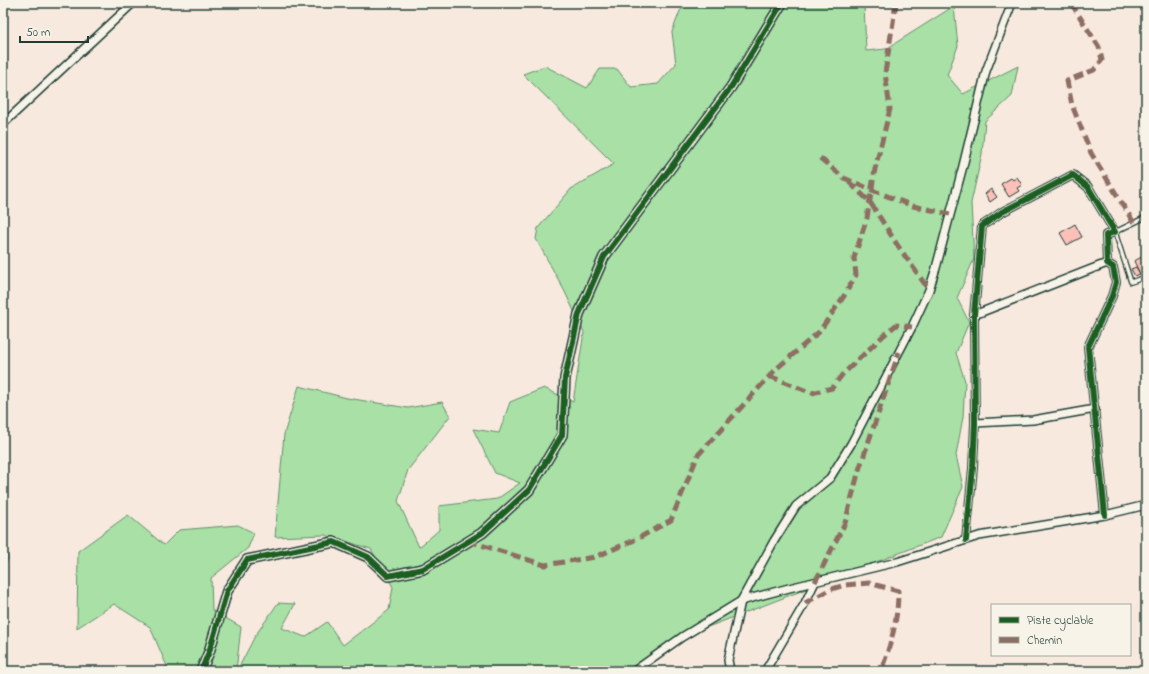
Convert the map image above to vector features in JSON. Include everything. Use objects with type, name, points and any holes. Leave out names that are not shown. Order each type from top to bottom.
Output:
[{"type":"street","points":[[3,124],[133,3]]},
{"type":"street","points":[[201,671],[210,652],[227,591],[247,560],[334,542],[368,557],[388,576],[423,569],[482,533],[529,490],[562,435],[565,378],[579,314],[604,257],[731,87],[782,3]]},
{"type":"street","points":[[730,671],[728,660],[741,601],[774,541],[796,506],[830,478],[851,444],[924,302],[936,268],[986,71],[1012,3]]},
{"type":"street","points":[[966,540],[973,468],[975,423],[974,315],[982,226],[1002,212],[1073,176],[1088,187],[1115,232],[1106,235],[1106,263]]},
{"type":"street","points":[[974,315],[1106,263]]},
{"type":"street","points":[[1105,515],[1088,347],[1112,296],[1116,282],[1113,267],[1106,263]]},
{"type":"street","points":[[975,423],[1033,420],[1095,409]]},
{"type":"street","points":[[634,671],[682,637],[741,601],[897,562],[979,536],[1105,515],[1146,505]]},
{"type":"street","points":[[765,671],[805,603],[815,582]]},
{"type":"lane","points":[[1146,217],[1115,232],[1131,282],[1146,277]]},
{"type":"green space","points":[[687,3],[864,3],[866,51],[886,49],[954,6],[958,46],[947,75],[963,94],[1018,66],[1012,96],[985,121],[982,154],[971,203],[974,259],[957,298],[969,322],[956,353],[965,381],[963,417],[956,455],[963,487],[941,537],[682,637],[643,671],[237,671],[255,636],[278,603],[295,604],[282,628],[305,637],[327,622],[343,645],[389,610],[393,587],[371,549],[325,535],[275,537],[284,434],[299,386],[347,398],[408,408],[442,402],[450,416],[408,470],[398,501],[419,547],[439,530],[439,506],[497,499],[520,483],[495,473],[473,429],[499,433],[510,402],[544,388],[573,402],[584,332],[564,290],[536,239],[538,228],[571,189],[614,164],[523,74],[545,66],[587,88],[600,69],[617,69],[631,87],[658,84],[676,64],[672,32],[680,11]]},
{"type":"green space","points":[[128,515],[164,545],[179,530],[238,525],[254,533],[248,548],[211,578],[212,610],[241,627],[236,671],[169,671],[150,627],[114,604],[77,628],[78,551]]},
{"type":"water","points":[[3,539],[8,559],[3,570]]},
{"type":"building","points":[[1017,177],[1022,185],[1017,188],[1019,191],[1009,197],[1001,184],[1011,178],[1013,180]]},
{"type":"building","points":[[991,189],[997,197],[990,202],[985,194]]},
{"type":"building","points":[[1075,224],[1082,237],[1067,245],[1060,233]]},
{"type":"building","points":[[1146,255],[1146,271],[1140,274],[1134,261]]},
{"type":"building","points":[[1136,267],[1140,274],[1135,276],[1131,269]]},
{"type":"marked path","points":[[468,541],[545,565],[595,557],[637,539],[671,520],[698,455],[776,369],[819,332],[844,296],[856,275],[854,258],[867,218],[875,169],[890,109],[885,73],[896,3]]},
{"type":"marked path","points":[[1071,3],[1099,47],[1102,60],[1094,70],[1067,81],[1072,105],[1091,153],[1134,223]]},
{"type":"marked path","points":[[820,158],[844,178],[913,206],[950,214]]},
{"type":"marked path","points":[[849,182],[870,202],[898,246],[929,290]]},
{"type":"marked path","points":[[769,376],[812,393],[832,388],[842,375],[896,325],[912,327]]},
{"type":"marked path","points":[[815,582],[845,523],[859,470],[899,352]]},
{"type":"marked path","points":[[805,603],[829,590],[845,585],[869,583],[898,591],[897,612],[893,632],[881,671]]},
{"type":"cycle path","points":[[201,671],[209,652],[227,591],[247,560],[334,542],[368,557],[388,576],[423,569],[482,533],[529,490],[562,435],[565,378],[579,314],[604,257],[731,87],[782,3]]},
{"type":"cycle path","points":[[966,540],[973,468],[975,423],[974,315],[982,226],[1002,212],[1073,175],[1088,187],[1115,232],[1106,235],[1107,263],[1113,267],[1116,282],[1112,296],[1088,347],[1105,515]]}]
